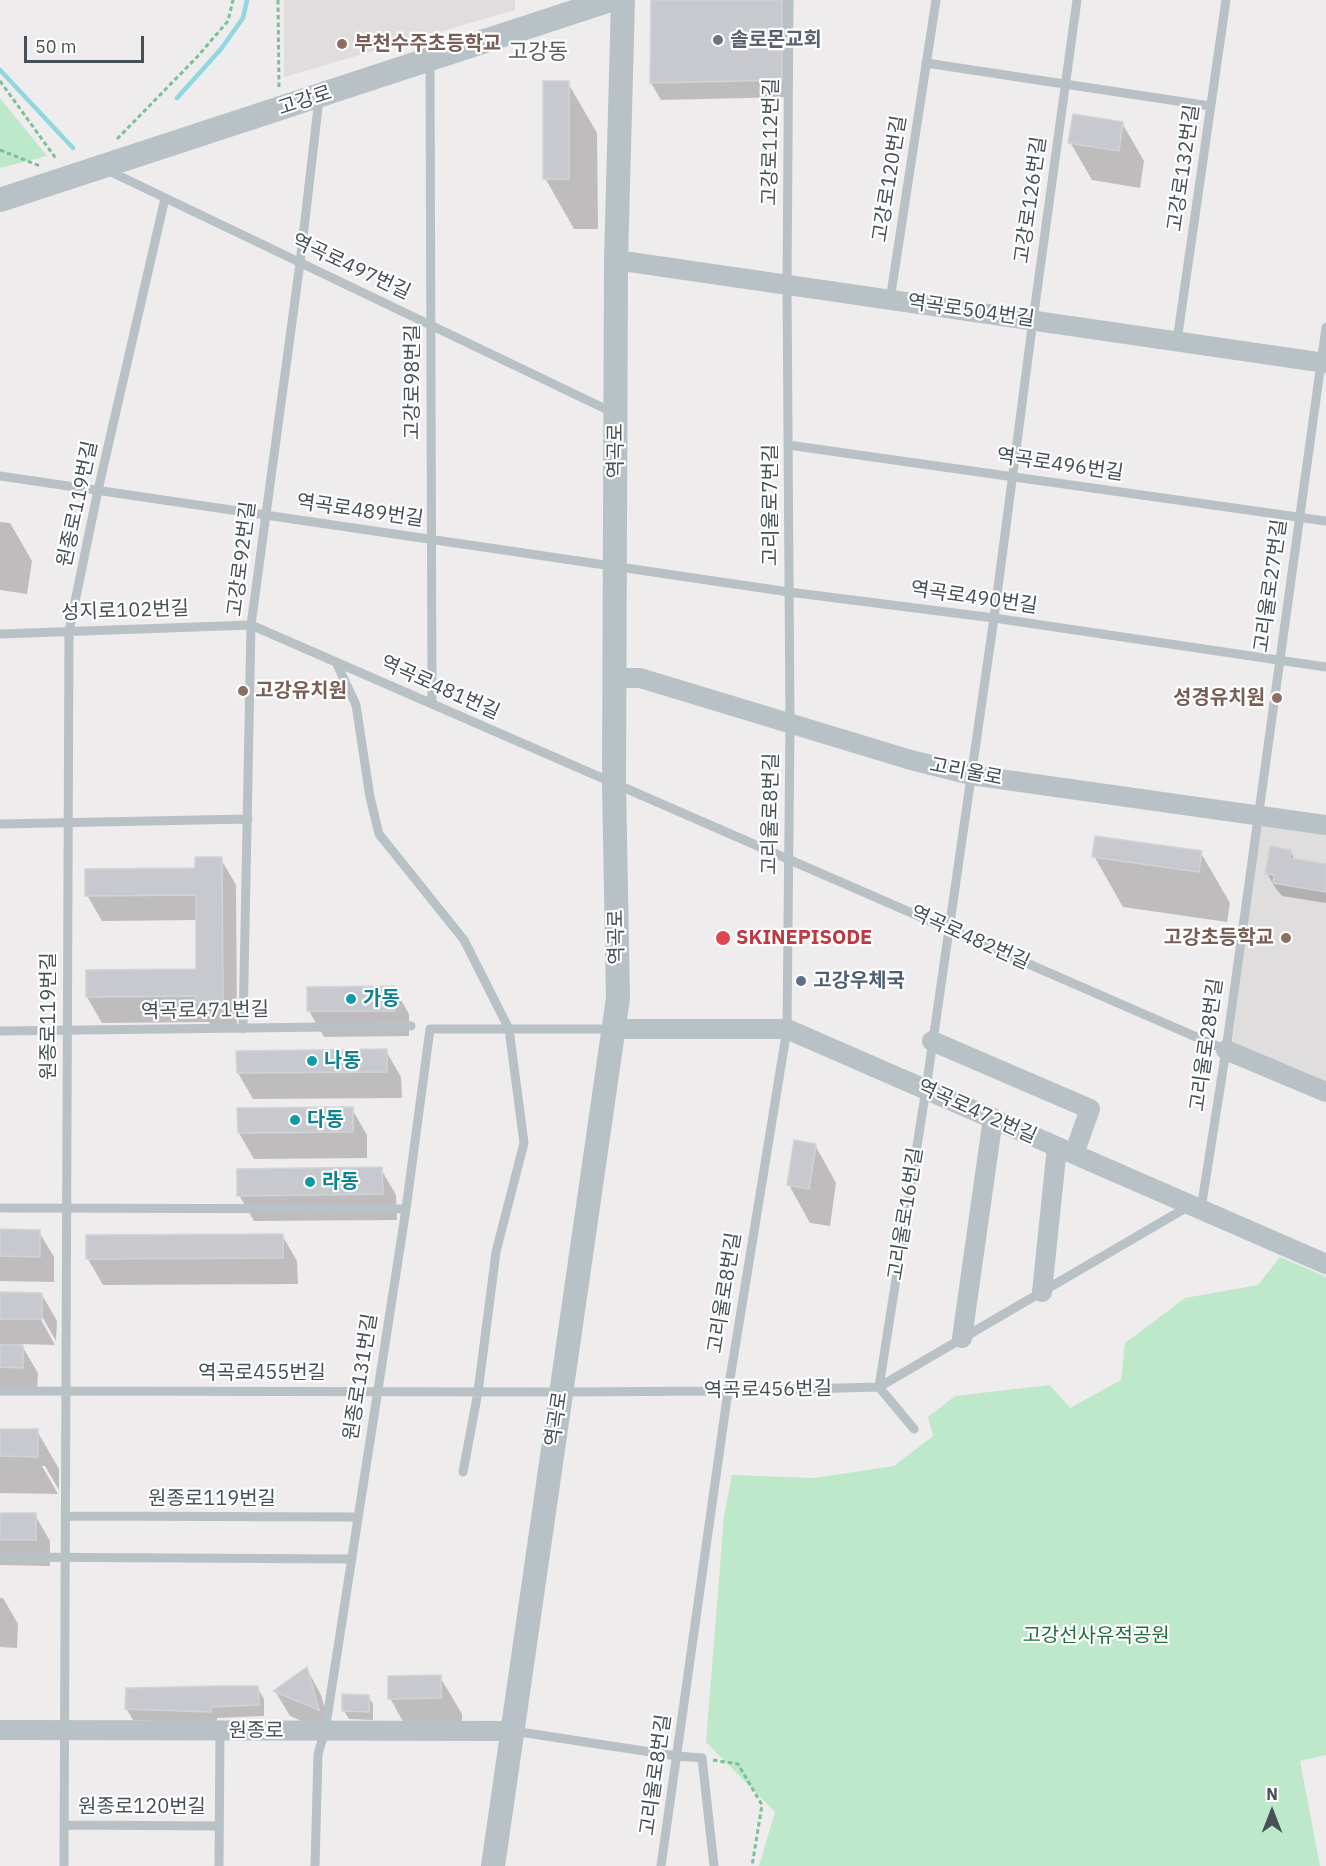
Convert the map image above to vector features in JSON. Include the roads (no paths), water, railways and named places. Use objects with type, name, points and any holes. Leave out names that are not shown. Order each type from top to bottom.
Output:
[{"type":"street","name":"고강로","points":[[0,200],[610,0]]},
{"type":"street","name":"역곡로","points":[[493,1866],[618,998],[614,783],[616,260],[623,0]]},
{"type":"street","name":"역곡로504번길","points":[[616,260],[1324,362]]},
{"type":"street","name":"고리울로","points":[[615,678],[640,678],[911,760],[971,775],[1326,825]]},
{"type":"street","name":"역곡로472번길","points":[[614,1029],[788,1029],[1326,1264]]},
{"type":"street","points":[[932,1041],[1090,1109],[1066,1150],[1042,1292]]},
{"type":"street","name":"역곡로482번길","points":[[1226,1050],[1326,1092]]},
{"type":"street","points":[[962,1338],[993,1118]]},
{"type":"street","name":"원종로","points":[[0,1730],[513,1731]]},
{"type":"lane","name":"고강로112번길","points":[[788,285],[789,0]]},
{"type":"lane","name":"고강로120번길","points":[[890,300],[936,0]]},
{"type":"lane","name":"고강로126번길","points":[[994,618],[1077,0]]},
{"type":"lane","name":"고강로132번길","points":[[1177,341],[1226,0]]},
{"type":"lane","name":"고강로98번길","points":[[430,60],[432,704]]},
{"type":"lane","points":[[926,63],[1210,106]]},
{"type":"lane","name":"고강로92번길","points":[[243,1029],[251,625],[300,263],[319,96]]},
{"type":"lane","name":"역곡로497번길","points":[[102,167],[616,414]]},
{"type":"lane","name":"원종로119번길","points":[[65,1731],[69,632],[98,490],[165,198]]},
{"type":"lane","name":"고리울로7번길","points":[[788,285],[790,724]]},
{"type":"lane","name":"고리울로27번길","points":[[1257,815],[1299,517],[1324,362],[1326,327]]},
{"type":"lane","name":"역곡로496번길","points":[[788,445],[1326,521]]},
{"type":"lane","name":"역곡로489번길","points":[[0,476],[616,565]]},
{"type":"lane","name":"역곡로490번길","points":[[616,565],[789,592],[994,618],[1326,667]]},
{"type":"lane","name":"고리울로16번길","points":[[879,1387],[926,1089],[994,618]]},
{"type":"lane","name":"성지로102번길","points":[[0,634],[251,625]]},
{"type":"lane","name":"역곡로481번길","points":[[251,625],[614,783]]},
{"type":"lane","points":[[336,662],[356,705],[370,797],[379,834],[464,940],[509,1029],[525,1143],[496,1252],[478,1392],[463,1472]]},
{"type":"lane","name":"고리울로8번길","points":[[661,1866],[728,1391],[788,1029],[790,724]]},
{"type":"lane","name":"역곡로482번길","points":[[614,783],[1226,1050]]},
{"type":"lane","name":"고리울로28번길","points":[[1196,1207],[1226,1050],[1257,815]]},
{"type":"lane","points":[[0,824],[248,819]]},
{"type":"lane","name":"역곡로471번길","points":[[0,1031],[411,1026]]},
{"type":"lane","name":"원종로131번길","points":[[315,1866],[318,1754],[325,1731],[406,1209],[430,1029],[509,1029]]},
{"type":"lane","points":[[509,1029],[614,1029]]},
{"type":"lane","name":"역곡로456번길","points":[[561,1392],[879,1387],[1042,1292],[1196,1207]]},
{"type":"lane","points":[[0,1208],[406,1209]]},
{"type":"lane","points":[[879,1387],[914,1429]]},
{"type":"lane","name":"역곡로455번길","points":[[0,1391],[561,1392]]},
{"type":"lane","name":"원종로119번길","points":[[66,1516],[358,1517]]},
{"type":"lane","points":[[0,1557],[351,1559]]},
{"type":"lane","name":"원종로120번길","points":[[64,1866],[65,1731]]},
{"type":"lane","points":[[219,1866],[220,1731]]},
{"type":"lane","points":[[513,1731],[702,1758],[714,1866]]},
{"type":"lane","name":"원종로120번길","points":[[65,1825],[219,1826]]},
{"type":"waterway","points":[[177,98],[221,49],[243,18],[247,0]]},
{"type":"waterway","points":[[0,70],[73,148]]},
{"type":"place","name":"솔로몬교회","points":[[718,40]]},
{"type":"place","name":"부천수주초등학교","points":[[342,44]]},
{"type":"place","name":"고강유치원","points":[[243,691]]},
{"type":"place","name":"성경유치원","points":[[1277,698]]},
{"type":"place","name":"SKINEPISODE","points":[[723,938]]},
{"type":"place","name":"고강초등학교","points":[[1286,938]]},
{"type":"place","name":"고강우체국","points":[[801,981]]},
{"type":"place","name":"가동","points":[[351,999]]},
{"type":"place","name":"나동","points":[[312,1061]]},
{"type":"place","name":"다동","points":[[295,1120]]},
{"type":"place","name":"라동","points":[[310,1182]]},
{"type":"district","name":"고강동","points":[[538,53]]},
{"type":"park label","name":"고강선사유적공원","points":[[1096,1636]]}]
